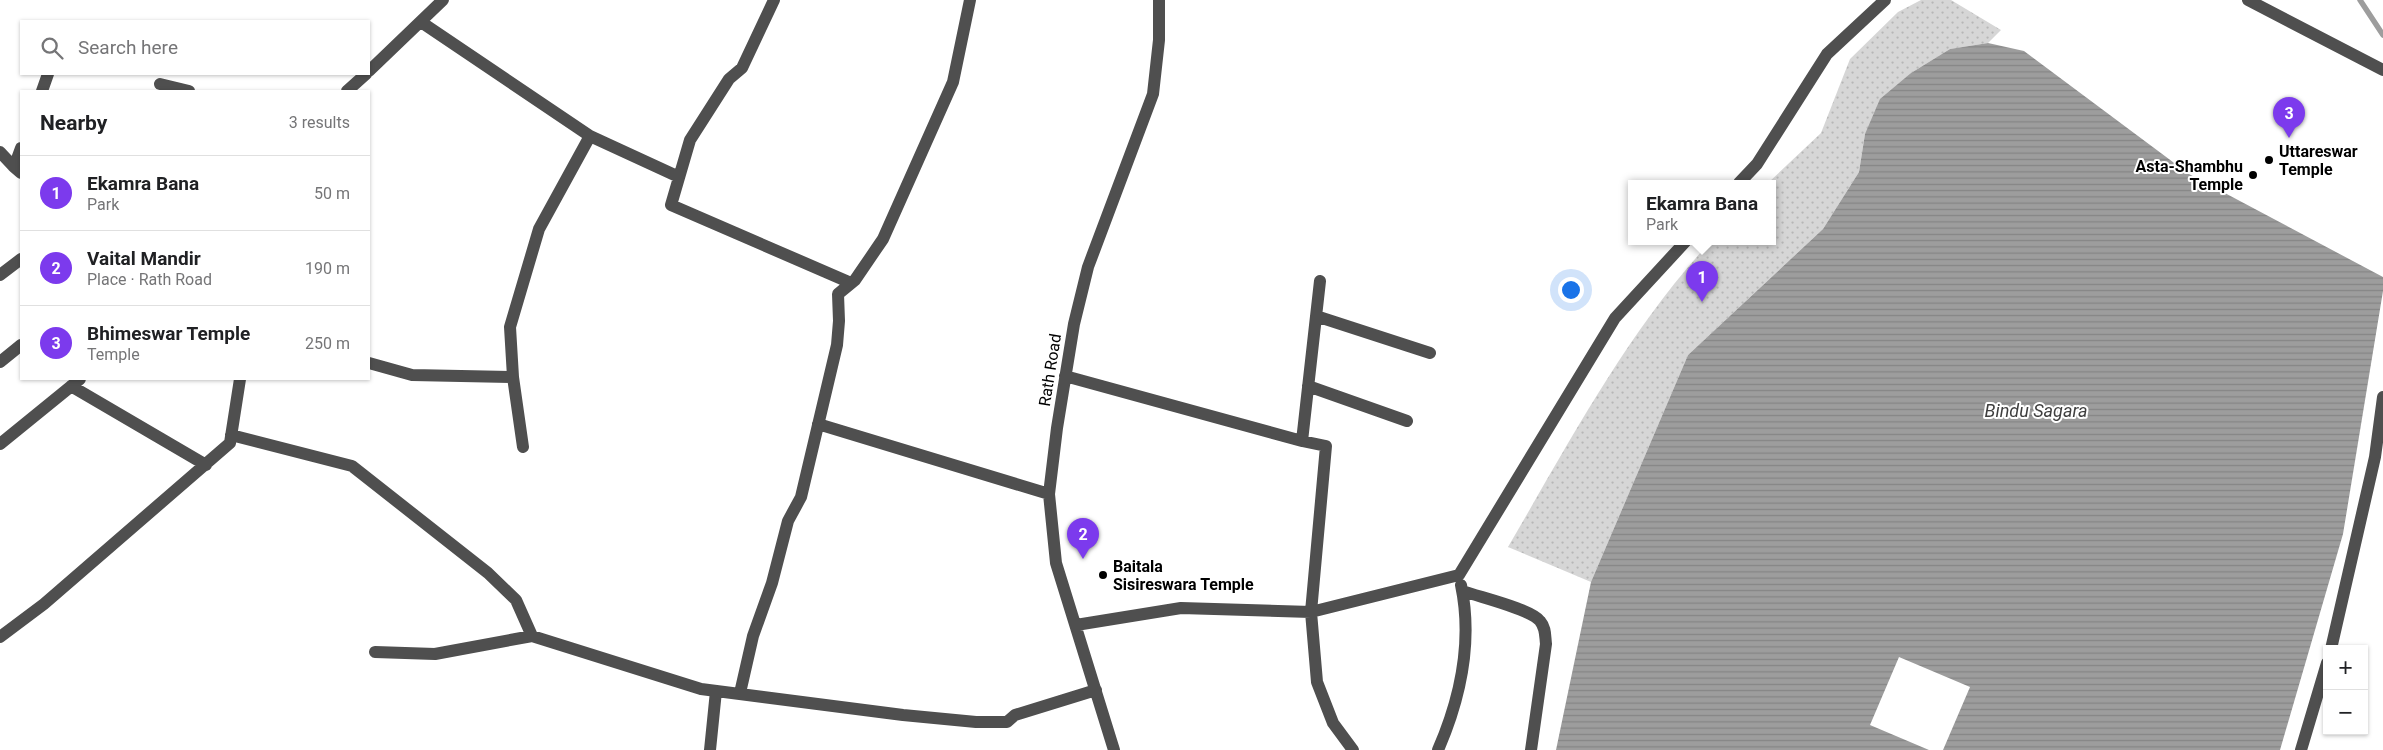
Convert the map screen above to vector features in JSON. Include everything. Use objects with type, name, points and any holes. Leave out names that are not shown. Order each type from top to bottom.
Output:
[{"type":"street","points":[[370,69],[443,0]]},
{"type":"street","points":[[774,0],[742,68],[729,79],[690,140],[671,205],[851,283]]},
{"type":"street","points":[[740,693],[753,636],[772,583],[788,521],[802,497],[837,345],[838,294],[851,283],[883,239],[953,82],[970,0]]},
{"type":"street","name":"Rath Road","points":[[1114,750],[1056,564],[1049,494],[1065,376],[1074,324],[1088,267],[1153,94],[1160,40],[1159,0]]},
{"type":"street","points":[[1742,180],[1757,164],[1827,54],[1885,0]]},
{"type":"street","points":[[2248,0],[2383,70]]},
{"type":"street","points":[[420,22],[590,136],[679,177]]},
{"type":"street","points":[[42,90],[48,75]]},
{"type":"street","points":[[348,90],[364,75]]},
{"type":"street","points":[[160,84],[186,90]]},
{"type":"street","points":[[523,447],[513,376],[510,327],[539,229],[590,136]]},
{"type":"street","points":[[0,152],[18,170]]},
{"type":"street","points":[[18,170],[20,155]]},
{"type":"street","points":[[1076,626],[1181,608],[1311,612],[1459,575],[1615,318],[1682,245]]},
{"type":"street","points":[[0,275],[20,260]]},
{"type":"street","points":[[1302,441],[1320,281]]},
{"type":"street","points":[[1316,316],[1430,353]]},
{"type":"street","points":[[0,362],[20,346]]},
{"type":"street","points":[[370,363],[412,375],[513,376]]},
{"type":"street","points":[[1065,376],[1326,446],[1311,612],[1317,682],[1333,723],[1353,750]]},
{"type":"street","points":[[0,637],[44,604],[230,443],[240,380]]},
{"type":"street","points":[[0,444],[76,382],[206,465]]},
{"type":"street","points":[[1308,386],[1407,421]]},
{"type":"street","points":[[2332,645],[2375,457],[2383,397]]},
{"type":"street","points":[[818,424],[1049,494]]},
{"type":"street","points":[[232,435],[352,466],[488,573],[516,600],[532,636]]},
{"type":"street","points":[[1438,750],[1462,683],[1466,647],[1466,605],[1459,575]]},
{"type":"street","points":[[1463,591],[1526,612],[1539,619],[1544,628],[1546,644],[1531,750]]},
{"type":"street","points":[[375,652],[435,654],[532,636],[701,689],[903,715],[976,722],[1007,722],[1015,715],[1096,690]]},
{"type":"street","points":[[2301,750],[2323,676]]},
{"type":"street","points":[[710,750],[716,691]]},
{"type":"shaded area","points":[[1921,0],[1951,0],[2001,30],[1988,43],[1950,49],[1911,73],[1865,134],[1859,172],[1823,229],[1688,355],[1591,582],[1508,547],[1577,428],[1626,350],[1653,312],[1708,245],[1776,245],[1776,180],[1771,180],[1821,133],[1850,59],[1898,12]]},
{"type":"water","name":"Bindu Sagara","points":[[1988,43],[2024,51],[2189,174],[2383,277],[2383,291],[2343,534],[2280,750],[1943,750],[1970,687],[1899,657],[1870,725],[1929,750],[1556,750],[1591,582],[1688,355],[1823,229],[1859,172],[1865,134],[1880,99],[1911,73],[1950,49]]},
{"type":"waterway","points":[[2360,0],[2383,35]]},
{"type":"place","name":"Bhimeswar Temple","points":[[2289,138]]},
{"type":"place","name":"Uttareswar Temple","points":[[2269,160]]},
{"type":"place","name":"Asta-Shambhu Temple","points":[[2253,175]]},
{"type":"place","name":"Ekamra Bana","points":[[1702,302]]},
{"type":"place","name":"Vaital Mandir","points":[[1083,559]]},
{"type":"place","name":"Baitala Sisireswara Temple","points":[[1103,575]]}]
